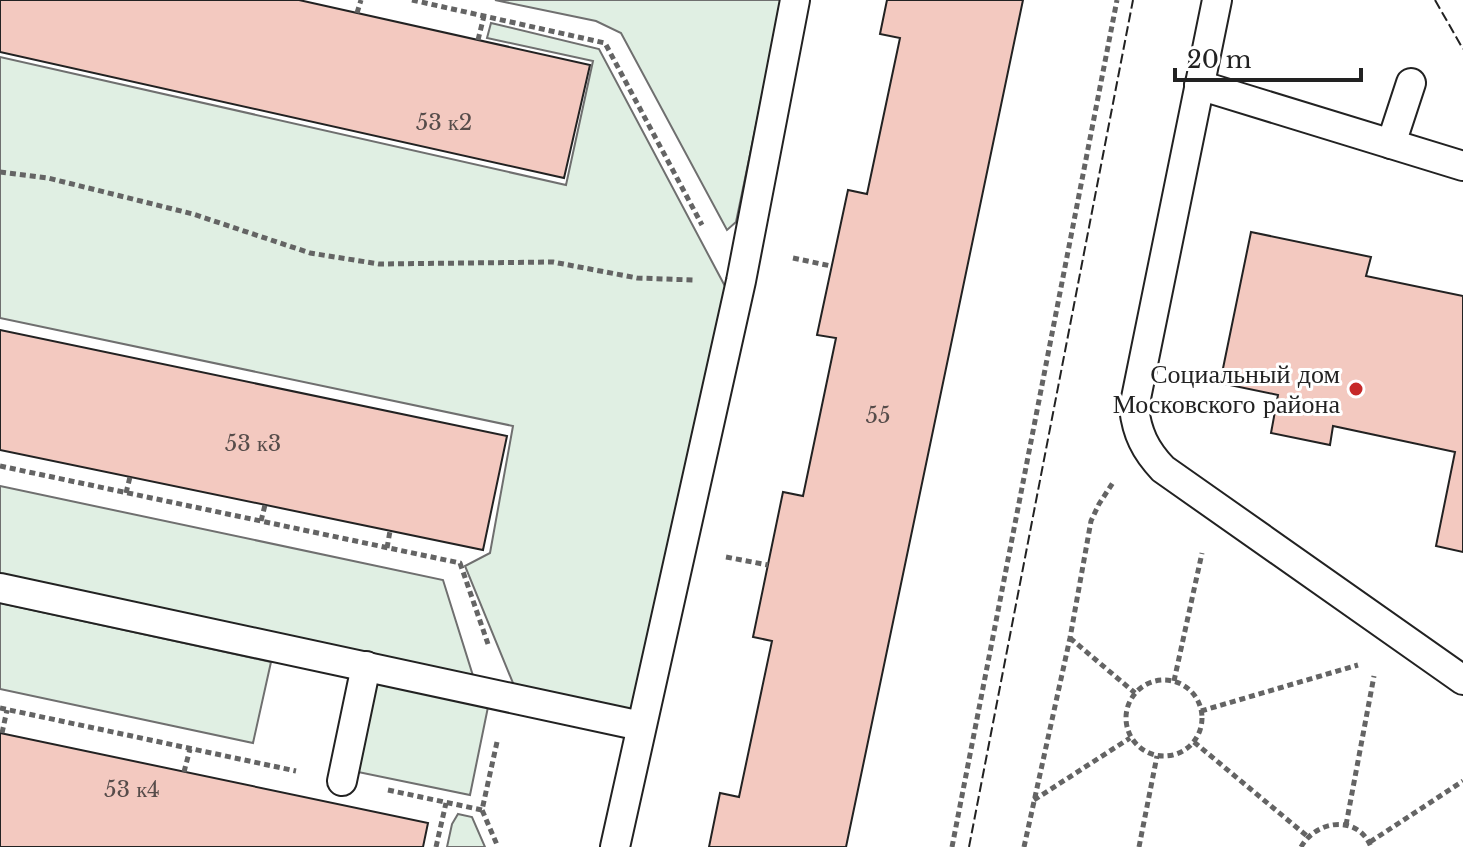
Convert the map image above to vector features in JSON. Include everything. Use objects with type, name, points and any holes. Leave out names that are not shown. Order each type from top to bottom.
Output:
[{"type":"lane","points":[[615,847],[741,281],[795,0]]},
{"type":"lane","points":[[1217,0],[1134,408],[1136,426],[1150,456],[1163,469],[1463,680]]},
{"type":"lane","points":[[1391,144],[1411,83]]},
{"type":"lane","points":[[1199,85],[1463,166]]},
{"type":"lane","points":[[0,588],[641,726]]},
{"type":"lane","points":[[342,781],[366,666]]},
{"type":"path","points":[[357,13],[361,0]]},
{"type":"path","points":[[412,0],[605,43],[720,260],[741,281]]},
{"type":"path","points":[[952,847],[1117,0]]},
{"type":"path","points":[[478,40],[484,16]]},
{"type":"path","points":[[0,172],[48,178],[178,210],[310,253],[379,264],[553,262],[637,278],[741,281]]},
{"type":"path","points":[[0,466],[460,563],[506,696],[482,810],[498,847]]},
{"type":"path","points":[[1024,847],[1070,638],[1091,521],[1119,473]]},
{"type":"path","points":[[126,493],[130,477]]},
{"type":"path","points":[[1174,681],[1213,504]]},
{"type":"path","points":[[261,521],[265,505]]},
{"type":"path","points":[[387,548],[390,531]]},
{"type":"path","points":[[1346,825],[1385,625]]},
{"type":"path","points":[[1070,638],[1135,693]]},
{"type":"path","points":[[1201,711],[1379,656]]},
{"type":"path","points":[[1153,681],[1174,681],[1192,692],[1201,711],[1202,722],[1194,742],[1177,754],[1157,756],[1138,747],[1130,738],[1126,715],[1128,703],[1135,693],[1153,681]]},
{"type":"path","points":[[2,733],[4,709],[482,810]]},
{"type":"path","points":[[1034,800],[1130,738]]},
{"type":"path","points":[[1194,742],[1307,836]]},
{"type":"path","points":[[184,772],[190,749]]},
{"type":"path","points":[[1139,847],[1157,756]]},
{"type":"path","points":[[1301,847],[1307,836],[1332,823],[1346,825],[1363,834],[1371,844],[1463,781]]},
{"type":"path","points":[[436,847],[446,803]]},
{"type":"green space","points":[[495,0],[782,0],[736,222],[727,230],[621,33],[596,21]]},
{"type":"green space","points":[[491,23],[599,49],[727,290],[634,715],[515,688],[465,566],[490,553],[513,426],[0,318],[0,57],[566,185],[593,61],[487,38]]},
{"type":"green space","points":[[0,486],[443,580],[474,679],[0,576]]},
{"type":"green space","points":[[0,603],[271,662],[253,743],[0,689]]},
{"type":"green space","points":[[376,683],[488,707],[470,795],[358,772]]},
{"type":"green space","points":[[458,814],[472,817],[485,847],[447,847],[452,824]]},
{"type":"building","points":[[0,0],[299,0],[590,65],[564,178],[0,52]]},
{"type":"building","points":[[887,0],[1023,0],[846,847],[709,847],[720,793],[739,797],[772,641],[753,637],[783,492],[803,496],[836,338],[817,335],[848,190],[867,194],[900,38],[880,34]]},
{"type":"building","name":"Социальный дом Московского района","points":[[1251,232],[1371,257],[1366,276],[1463,296],[1463,552],[1436,546],[1455,452],[1333,426],[1330,445],[1271,433],[1278,395],[1220,383]]},
{"type":"building","points":[[0,330],[507,436],[483,550],[0,450]]},
{"type":"building","points":[[0,733],[428,823],[423,847],[0,847]]},
{"type":"fence","points":[[969,847],[1133,0]]},
{"type":"fence","points":[[1435,0],[1463,49]]},
{"type":"place","name":"Социальный дом Московского района","points":[[1356,389]]}]
